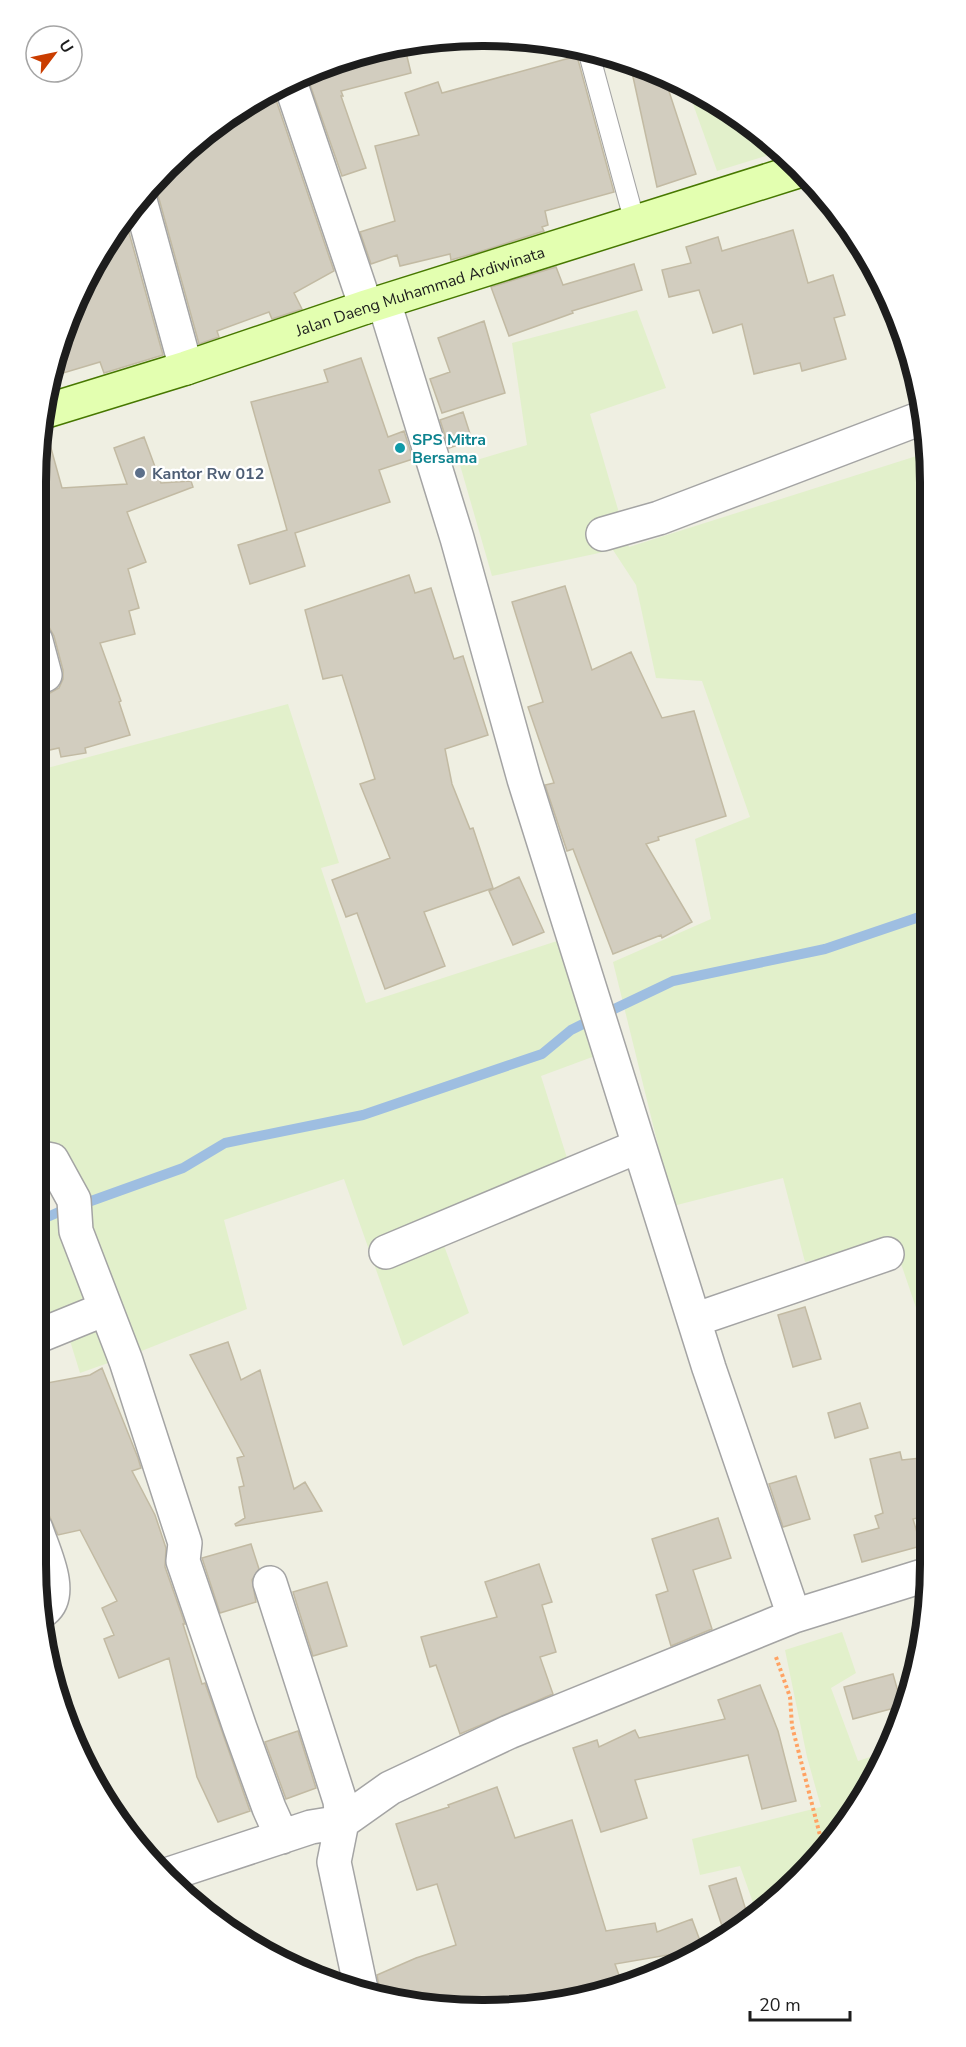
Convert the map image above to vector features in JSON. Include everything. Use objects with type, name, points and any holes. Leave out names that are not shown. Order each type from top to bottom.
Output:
[{"type":"main road","name":"Jalan Daeng Muhammad Ardiwinata","points":[[53,409],[791,173]]},
{"type":"street","points":[[293,91],[375,305],[457,538],[524,779],[694,1320],[780,1622]]},
{"type":"street","points":[[143,210],[186,368]]},
{"type":"street","points":[[603,534],[659,518],[915,420]]},
{"type":"street","points":[[386,1252],[639,1146]]},
{"type":"street","points":[[46,1159],[52,1160],[74,1200],[76,1230],[126,1361],[185,1543],[183,1561],[240,1728],[282,1837]]},
{"type":"street","points":[[694,1320],[888,1254]]},
{"type":"street","points":[[46,1332],[105,1309]]},
{"type":"street","points":[[46,1561],[53,1583],[53,1596],[48,1606]]},
{"type":"street","points":[[174,1873],[311,1827],[342,1822],[390,1788],[488,1742],[780,1622],[920,1577]]},
{"type":"street","points":[[270,1583],[340,1801],[342,1822],[334,1862],[360,1983]]},
{"type":"lane","points":[[591,60],[635,223]]},
{"type":"path","points":[[780,1622],[792,1726],[821,1840]]},
{"type":"green space","points":[[692,100],[726,120],[771,155],[717,171]]},
{"type":"green space","points":[[637,310],[666,388],[590,414],[629,547],[919,455],[920,1320],[894,1243],[805,1262],[783,1178],[673,1206],[613,962],[711,919],[695,839],[750,817],[702,681],[656,678],[636,585],[613,550],[492,576],[460,465],[527,445],[512,343]]},
{"type":"green space","points":[[288,704],[339,863],[321,868],[366,1003],[557,941],[595,1056],[541,1076],[568,1161],[433,1216],[469,1313],[403,1346],[344,1179],[224,1220],[247,1309],[80,1373],[63,1318],[46,1325],[46,1223],[82,1205],[46,1162],[46,768]]},
{"type":"green space","points":[[842,1632],[856,1673],[831,1688],[858,1761],[875,1755],[846,1807],[829,1830],[792,1873],[754,1906],[740,1866],[700,1875],[692,1839],[821,1807],[807,1757],[785,1650]]},
{"type":"building","points":[[406,54],[411,73],[341,91],[366,168],[342,176],[309,83],[370,61]]},
{"type":"building","points":[[577,57],[614,192],[545,211],[548,225],[542,227],[544,231],[479,252],[451,260],[450,254],[400,266],[397,255],[371,264],[360,232],[395,221],[375,146],[419,135],[405,93],[438,82],[442,93]]},
{"type":"building","points":[[632,73],[668,88],[696,174],[657,187]]},
{"type":"building","points":[[276,99],[334,271],[294,293],[302,309],[272,319],[269,312],[217,331],[219,337],[199,344],[157,193],[174,174],[217,137],[240,120]]},
{"type":"building","points":[[128,229],[163,355],[104,373],[100,362],[60,374],[80,316],[92,290]]},
{"type":"building","points":[[793,230],[808,283],[833,275],[845,315],[834,318],[846,359],[802,371],[800,363],[754,374],[742,324],[713,333],[699,290],[669,297],[662,270],[691,263],[686,247],[718,237],[722,251]]},
{"type":"building","points":[[634,264],[642,290],[572,311],[573,313],[509,336],[491,287],[556,267],[563,285]]},
{"type":"building","points":[[484,321],[505,393],[442,413],[430,379],[450,372],[438,338]]},
{"type":"building","points":[[361,358],[388,437],[404,431],[413,459],[379,470],[390,502],[295,533],[305,566],[250,584],[238,545],[287,530],[251,402],[328,382],[324,370]]},
{"type":"building","points":[[463,412],[472,440],[449,448],[440,420]]},
{"type":"building","points":[[144,437],[161,483],[191,481],[193,487],[127,512],[146,562],[128,569],[139,608],[129,611],[135,634],[100,643],[121,701],[119,702],[130,735],[85,748],[86,753],[61,757],[59,748],[46,751],[46,693],[59,688],[63,679],[63,670],[54,636],[46,626],[46,483],[49,439],[62,488],[127,484],[114,448]]},
{"type":"building","points":[[409,575],[415,593],[431,588],[454,659],[463,656],[488,735],[445,749],[452,784],[470,829],[473,828],[493,888],[424,912],[445,966],[385,989],[357,913],[346,917],[332,880],[390,858],[360,784],[375,779],[342,675],[323,679],[305,610]]},
{"type":"building","points":[[565,586],[592,670],[631,652],[662,718],[694,711],[726,816],[658,837],[659,840],[646,844],[692,922],[662,938],[661,935],[613,954],[573,849],[567,851],[545,785],[554,783],[528,707],[543,702],[512,602]]},
{"type":"building","points":[[519,877],[544,932],[513,945],[489,891]]},
{"type":"building","points":[[805,1307],[821,1359],[793,1367],[778,1315]]},
{"type":"building","points":[[228,1342],[241,1380],[260,1370],[294,1489],[305,1482],[322,1511],[236,1526],[235,1524],[245,1518],[239,1487],[244,1486],[237,1458],[244,1456],[190,1355]]},
{"type":"building","points":[[102,1368],[138,1458],[141,1468],[132,1471],[155,1515],[166,1548],[165,1567],[185,1624],[183,1624],[202,1684],[205,1683],[250,1811],[218,1822],[197,1777],[169,1658],[119,1678],[104,1639],[114,1635],[102,1608],[117,1601],[80,1530],[58,1535],[49,1515],[46,1514],[46,1383],[90,1375]]},
{"type":"building","points":[[860,1403],[868,1428],[835,1438],[828,1413]]},
{"type":"building","points":[[900,1452],[902,1460],[920,1458],[920,1517],[913,1519],[920,1546],[862,1562],[854,1535],[879,1528],[875,1516],[883,1513],[870,1459]]},
{"type":"building","points":[[796,1476],[810,1519],[783,1527],[769,1484]]},
{"type":"building","points":[[718,1518],[731,1558],[693,1570],[712,1629],[671,1646],[656,1595],[668,1591],[652,1539]]},
{"type":"building","points":[[251,1544],[259,1569],[252,1580],[256,1602],[220,1613],[202,1558]]},
{"type":"building","points":[[539,1564],[552,1602],[542,1605],[556,1652],[540,1657],[553,1694],[460,1734],[436,1665],[430,1667],[421,1637],[497,1617],[485,1582]]},
{"type":"building","points":[[327,1582],[347,1646],[313,1656],[293,1592]]},
{"type":"building","points":[[893,1674],[899,1695],[895,1708],[853,1719],[844,1687]]},
{"type":"building","points":[[760,1685],[778,1731],[796,1801],[762,1809],[748,1755],[635,1780],[647,1818],[601,1832],[573,1748],[597,1740],[599,1747],[635,1730],[639,1738],[725,1719],[718,1700]]},
{"type":"building","points":[[298,1731],[316,1788],[286,1799],[265,1742]]},
{"type":"building","points":[[497,1787],[515,1838],[572,1820],[606,1931],[655,1923],[657,1932],[692,1919],[701,1942],[680,1953],[615,1964],[620,1978],[596,1986],[540,1997],[512,2000],[454,2000],[379,1988],[377,1975],[416,1958],[456,1945],[437,1884],[417,1890],[396,1824],[449,1807],[448,1805]]},
{"type":"building","points":[[736,1878],[746,1912],[732,1923],[722,1926],[709,1886]]},
{"type":"waterway","points":[[610,1011],[673,981],[825,949],[920,917]]},
{"type":"waterway","points":[[80,1205],[183,1168],[225,1143],[363,1115],[542,1054],[571,1030],[587,1022]]},
{"type":"waterway","points":[[46,1218],[68,1208]]},
{"type":"place","name":"SPS Mitra Bersama","points":[[400,448]]},
{"type":"place","name":"Kantor Rw 012","points":[[140,473]]}]
